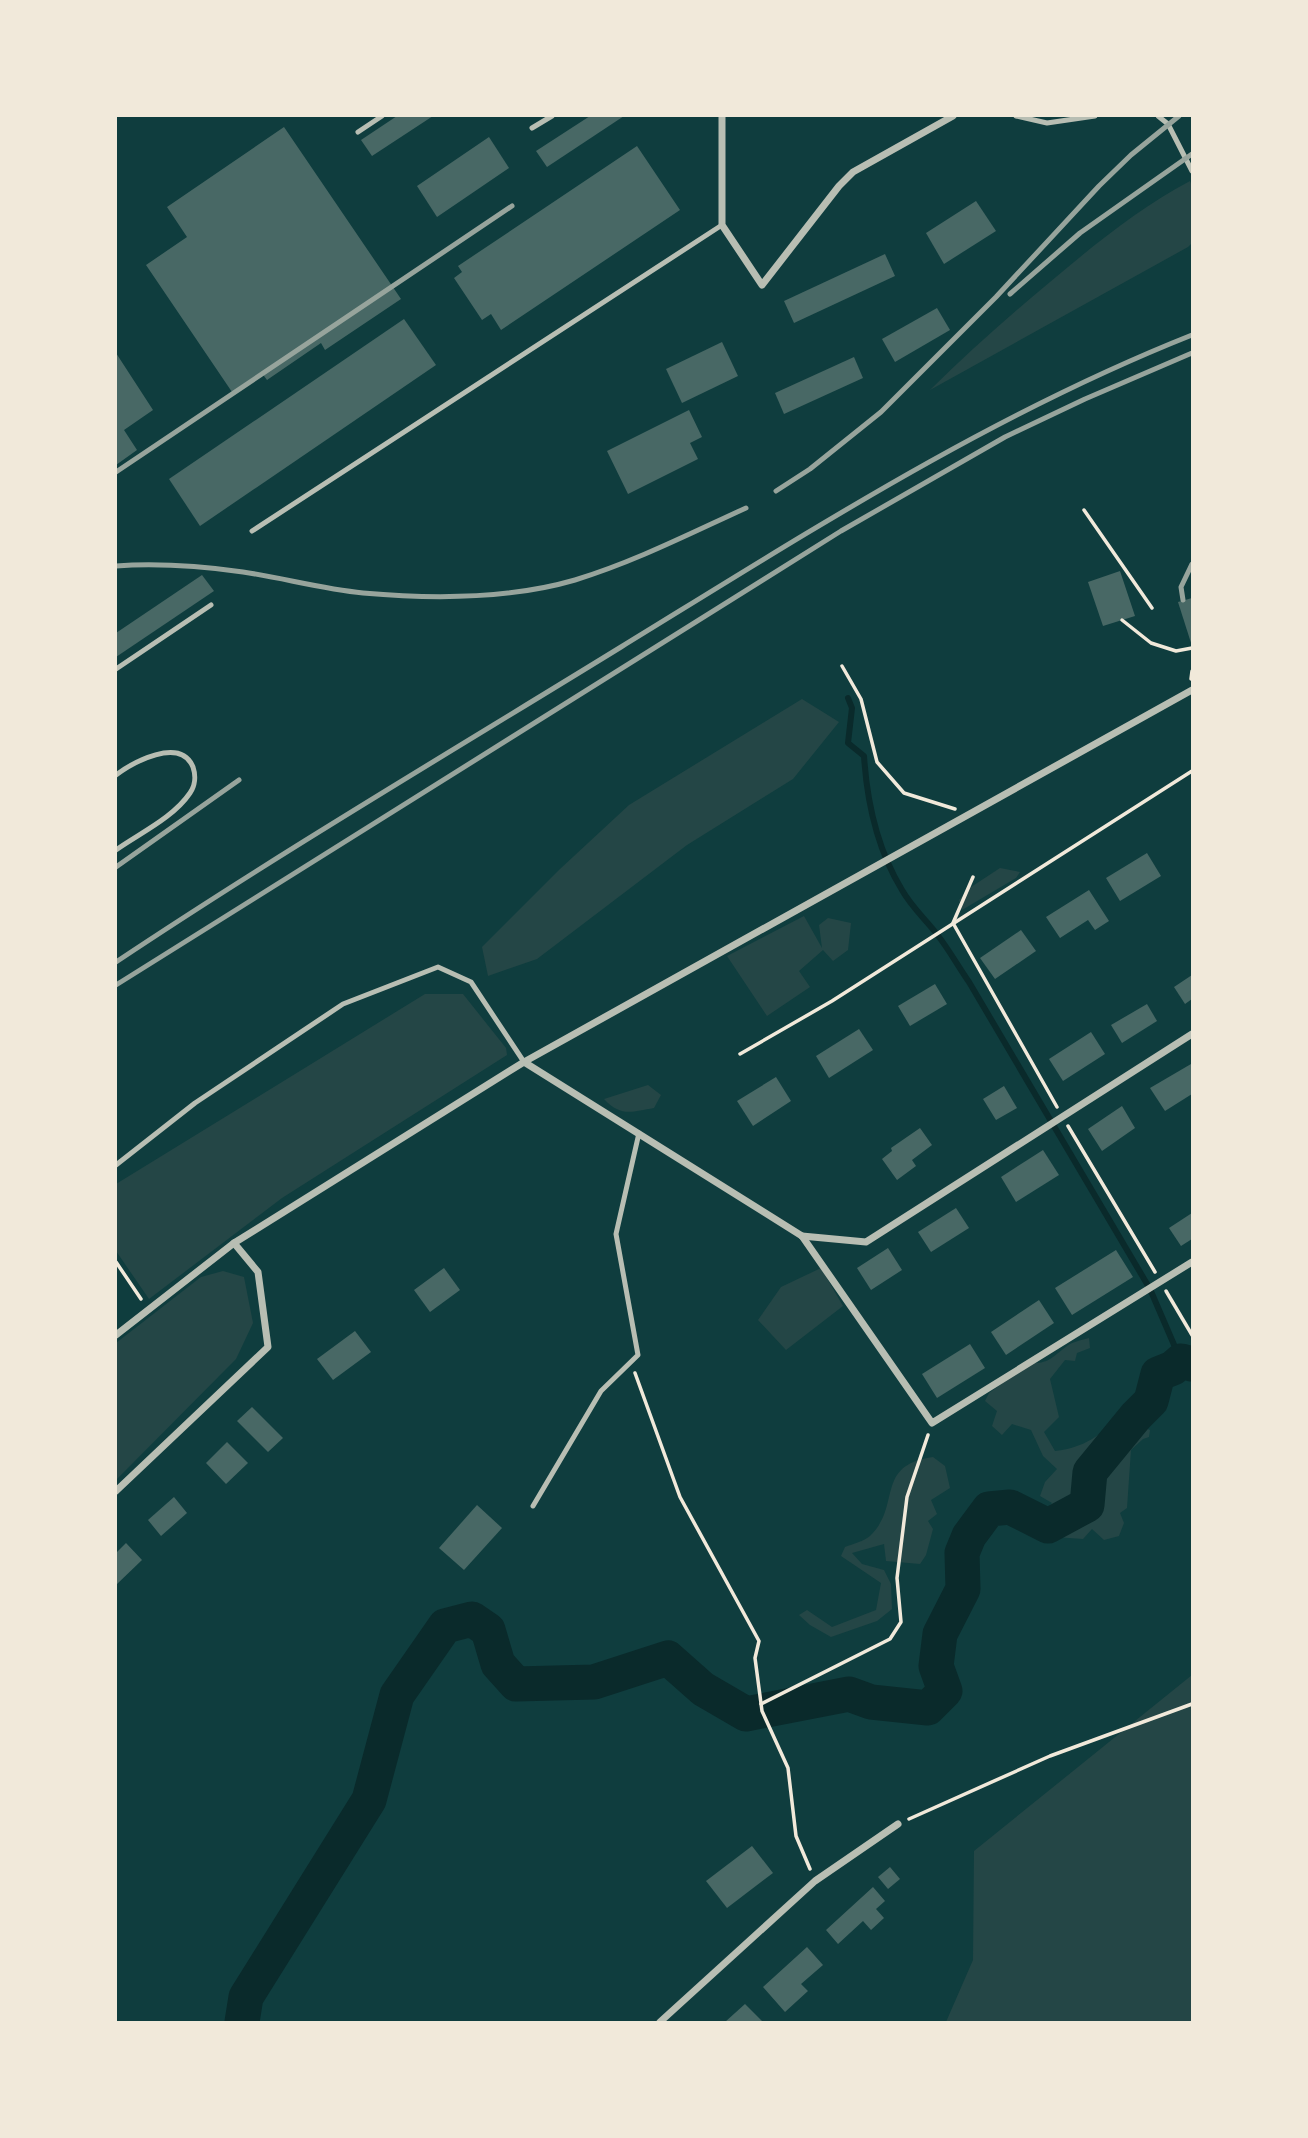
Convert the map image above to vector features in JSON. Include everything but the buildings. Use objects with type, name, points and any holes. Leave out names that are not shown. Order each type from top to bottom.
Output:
[{"type":"street","points":[[722,116],[722,225],[762,285],[853,172],[953,116]]},
{"type":"street","points":[[116,1335],[234,1244],[524,1062],[1192,690]]},
{"type":"street","points":[[802,1236],[866,1241],[1192,1034]]},
{"type":"street","points":[[524,1062],[802,1236],[932,1423],[1192,1262]]},
{"type":"street","points":[[116,1491],[268,1347],[258,1272],[234,1244]]},
{"type":"street","points":[[660,2022],[815,1881],[898,1824]]},
{"type":"lane","points":[[358,132],[382,116]]},
{"type":"lane","points":[[532,128],[552,116]]},
{"type":"lane","points":[[1016,116],[1047,123],[1095,116]]},
{"type":"lane","points":[[1157,116],[1168,124],[1192,171]]},
{"type":"lane","points":[[252,531],[722,225]]},
{"type":"lane","points":[[116,669],[211,605]]},
{"type":"lane","points":[[116,775],[135,762],[165,753],[183,757],[190,762],[195,775],[191,791],[179,806],[116,849]]},
{"type":"lane","points":[[116,1165],[195,1103],[343,1004],[438,967],[471,982],[524,1062]]},
{"type":"lane","points":[[533,1506],[601,1391],[638,1355],[616,1234],[639,1133]]},
{"type":"path","points":[[1084,510],[1152,608]]},
{"type":"path","points":[[1122,620],[1151,643],[1176,651],[1192,648]]},
{"type":"path","points":[[842,666],[861,699],[877,762],[904,793],[970,813]]},
{"type":"path","points":[[740,1054],[832,1001],[1192,771]]},
{"type":"path","points":[[116,1262],[148,1310]]},
{"type":"path","points":[[631,1361],[680,1497],[760,1641],[755,1658],[761,1704],[788,1768],[796,1836],[815,1881]]},
{"type":"path","points":[[761,1704],[890,1639],[901,1622],[897,1578],[907,1497],[932,1423]]},
{"type":"path","points":[[898,1824],[1050,1756],[1192,1704]]},
{"type":"shaded area","points":[[1190,181],[1192,243],[1188,247],[930,390],[989,334],[1083,254],[1135,215]]},
{"type":"shaded area","points":[[802,699],[839,722],[793,779],[687,845],[537,959],[488,976],[482,947],[629,805]]},
{"type":"shaded area","points":[[1000,868],[1020,872],[1016,878],[962,910],[959,900],[968,889]]},
{"type":"shaded area","points":[[804,916],[822,948],[819,925],[828,918],[851,923],[848,950],[833,961],[823,950],[799,971],[810,987],[767,1016],[727,956]]},
{"type":"shaded area","points":[[425,994],[463,994],[506,1048],[507,1055],[282,1198],[149,1299],[116,1251],[116,1184]]},
{"type":"shaded area","points":[[648,1085],[661,1095],[654,1108],[621,1111],[604,1099]]},
{"type":"shaded area","points":[[821,1268],[843,1306],[786,1350],[758,1320],[781,1287]]},
{"type":"shaded area","points":[[223,1271],[244,1277],[253,1323],[236,1359],[116,1480],[116,1343],[201,1277]]},
{"type":"shaded area","points":[[1089,1338],[1090,1348],[1077,1353],[1075,1361],[1065,1360],[1050,1379],[1059,1417],[1044,1432],[1055,1451],[1084,1443],[1123,1420],[1134,1427],[1132,1438],[1142,1427],[1150,1430],[1149,1437],[1131,1450],[1127,1508],[1120,1513],[1124,1523],[1119,1536],[1104,1540],[1092,1529],[1083,1539],[1055,1537],[1043,1530],[1041,1515],[1052,1503],[1040,1496],[1045,1482],[1057,1469],[1043,1456],[1031,1430],[1012,1424],[1002,1435],[992,1426],[997,1411],[985,1401],[989,1393],[1030,1363],[1046,1361],[1069,1345]]},
{"type":"shaded area","points":[[933,1457],[945,1466],[950,1488],[931,1500],[937,1514],[928,1521],[933,1529],[926,1555],[920,1564],[886,1561],[884,1544],[852,1553],[862,1564],[884,1570],[891,1584],[892,1609],[877,1621],[831,1637],[810,1625],[799,1615],[807,1610],[832,1627],[876,1610],[881,1583],[841,1556],[845,1547],[868,1538],[879,1524],[891,1488],[903,1468],[915,1461]]},
{"type":"shaded area","points":[[1192,1675],[1192,2022],[946,2022],[973,1960],[974,1851]]},
{"type":"waterway","points":[[848,698],[852,708],[848,743],[864,756],[875,825],[893,874],[909,901],[940,939],[969,982],[1150,1289],[1181,1361]]},
{"type":"waterway","points":[[242,2022],[246,1997],[369,1800],[397,1695],[445,1626],[472,1619],[488,1630],[498,1664],[516,1684],[594,1682],[668,1658],[703,1689],[746,1714],[849,1694],[871,1702],[928,1708],[945,1691],[936,1666],[940,1634],[963,1589],[962,1553],[969,1536],[989,1509],[1010,1507],[1048,1526],[1087,1505],[1090,1472],[1151,1401],[1158,1374],[1173,1368],[1181,1361],[1192,1364]]},
{"type":"railway","points":[[776,491],[810,469],[881,412],[996,297],[1099,186],[1131,155],[1179,116]]},
{"type":"railway","points":[[1010,294],[1080,233],[1192,154]]},
{"type":"railway","points":[[116,472],[512,206]]},
{"type":"railway","points":[[116,962],[367,802],[900,479],[1043,402],[1192,335]]},
{"type":"railway","points":[[116,985],[841,531],[1005,437],[1192,353]]},
{"type":"railway","points":[[116,566],[211,568],[348,591],[389,595],[442,597],[497,594],[550,586],[597,573],[746,508]]},
{"type":"railway","points":[[1183,600],[1181,587],[1192,564]]},
{"type":"railway","points":[[116,867],[239,780]]}]
